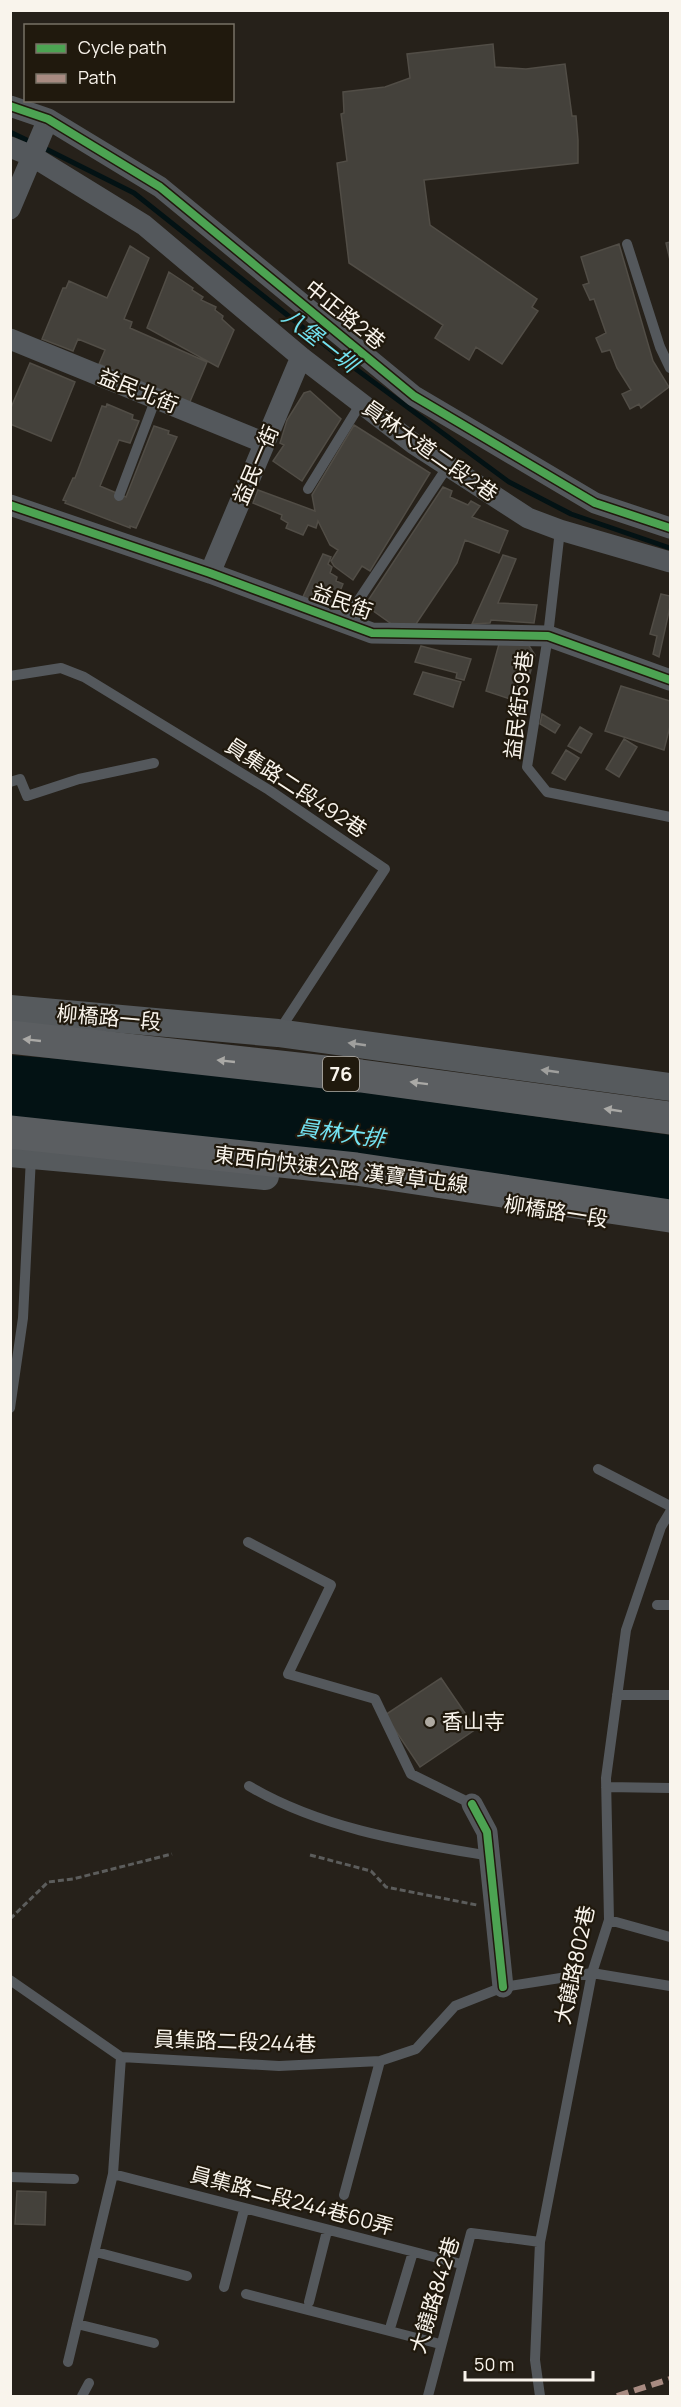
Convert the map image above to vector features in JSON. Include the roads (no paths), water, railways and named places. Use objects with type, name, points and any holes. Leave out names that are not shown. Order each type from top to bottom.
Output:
[{"type":"highway","name":"76","points":[[10,1037],[361,1076],[670,1119]]},
{"type":"highway","name":"東西向快速公路 漢寶草屯線","points":[[18,1146],[356,1169],[670,1216]]},
{"type":"main road","name":"柳橋路一段","points":[[10,1009],[278,1033],[670,1088]]},
{"type":"main road","name":"柳橋路一段","points":[[18,1146],[355,1184],[539,1209],[670,1230]]},
{"type":"street","name":"中正路2巷","points":[[10,106],[48,119],[160,187],[414,396],[595,503],[670,528]]},
{"type":"street","points":[[10,209],[48,119]]},
{"type":"street","name":"員林大道二段2巷","points":[[10,147],[32,156],[144,225],[301,357],[414,444],[528,518],[560,530],[670,562]]},
{"type":"street","name":"益民北街","points":[[10,339],[265,442]]},
{"type":"street","name":"益民一街","points":[[210,573],[301,357]]},
{"type":"street","name":"益民街","points":[[10,505],[210,573],[372,633],[548,636],[670,680]]},
{"type":"street","points":[[472,1804],[487,1832],[503,1987]]},
{"type":"lane","points":[[627,243],[660,347],[670,368]]},
{"type":"lane","points":[[119,496],[156,398]]},
{"type":"lane","points":[[308,489],[361,403]]},
{"type":"lane","points":[[344,622],[448,466]]},
{"type":"lane","name":"益民街59巷","points":[[560,530],[548,636],[527,767],[547,792],[670,817]]},
{"type":"lane","name":"員集路二段492巷","points":[[10,676],[61,668],[84,677],[269,790],[385,869],[278,1033]]},
{"type":"lane","points":[[10,782],[20,779],[27,796],[79,779],[154,763]]},
{"type":"lane","points":[[10,1408],[23,1318],[18,1146]]},
{"type":"lane","points":[[597,1468],[670,1506]]},
{"type":"lane","name":"大饒路802巷","points":[[540,2397],[535,2360],[540,2242],[592,1973],[609,1920],[606,1787],[626,1630],[661,1527],[670,1512]]},
{"type":"lane","points":[[248,1542],[331,1585],[288,1674],[375,1699],[411,1774],[472,1804]]},
{"type":"lane","points":[[657,1605],[670,1605]]},
{"type":"lane","points":[[617,1695],[670,1695]]},
{"type":"lane","points":[[249,1786],[271,1799],[353,1829],[408,1842],[490,1856]]},
{"type":"lane","points":[[606,1787],[670,1788]]},
{"type":"lane","points":[[609,1920],[670,1936]]},
{"type":"lane","name":"員集路二段244巷","points":[[122,2057],[279,2066],[380,2061],[416,2049],[455,2006],[503,1987],[592,1973],[670,1986]]},
{"type":"lane","points":[[10,1980],[122,2057],[113,2174],[69,2362]]},
{"type":"lane","points":[[344,2195],[380,2061]]},
{"type":"lane","name":"員集路二段244巷60弄","points":[[113,2174],[244,2210],[461,2264]]},
{"type":"lane","points":[[10,2177],[74,2179]]},
{"type":"lane","points":[[224,2287],[244,2210]]},
{"type":"lane","points":[[309,2302],[327,2231]]},
{"type":"lane","name":"大饒路842巷","points":[[428,2397],[440,2344],[471,2233],[540,2242]]},
{"type":"lane","points":[[96,2252],[188,2276]]},
{"type":"lane","points":[[392,2325],[413,2252]]},
{"type":"lane","points":[[246,2294],[440,2344]]},
{"type":"lane","points":[[77,2324],[154,2343]]},
{"type":"lane","points":[[82,2397],[89,2383]]},
{"type":"water","name":"員林大排","points":[[10,1055],[211,1071],[670,1135],[670,1203],[11,1123]]},
{"type":"waterway","name":"八堡一圳","points":[[10,132],[33,143]]},
{"type":"waterway","name":"八堡一圳","points":[[42,147],[134,193],[345,361],[509,482],[571,514],[670,548]]},
{"type":"place","name":"香山寺","points":[[430,1722]]}]
